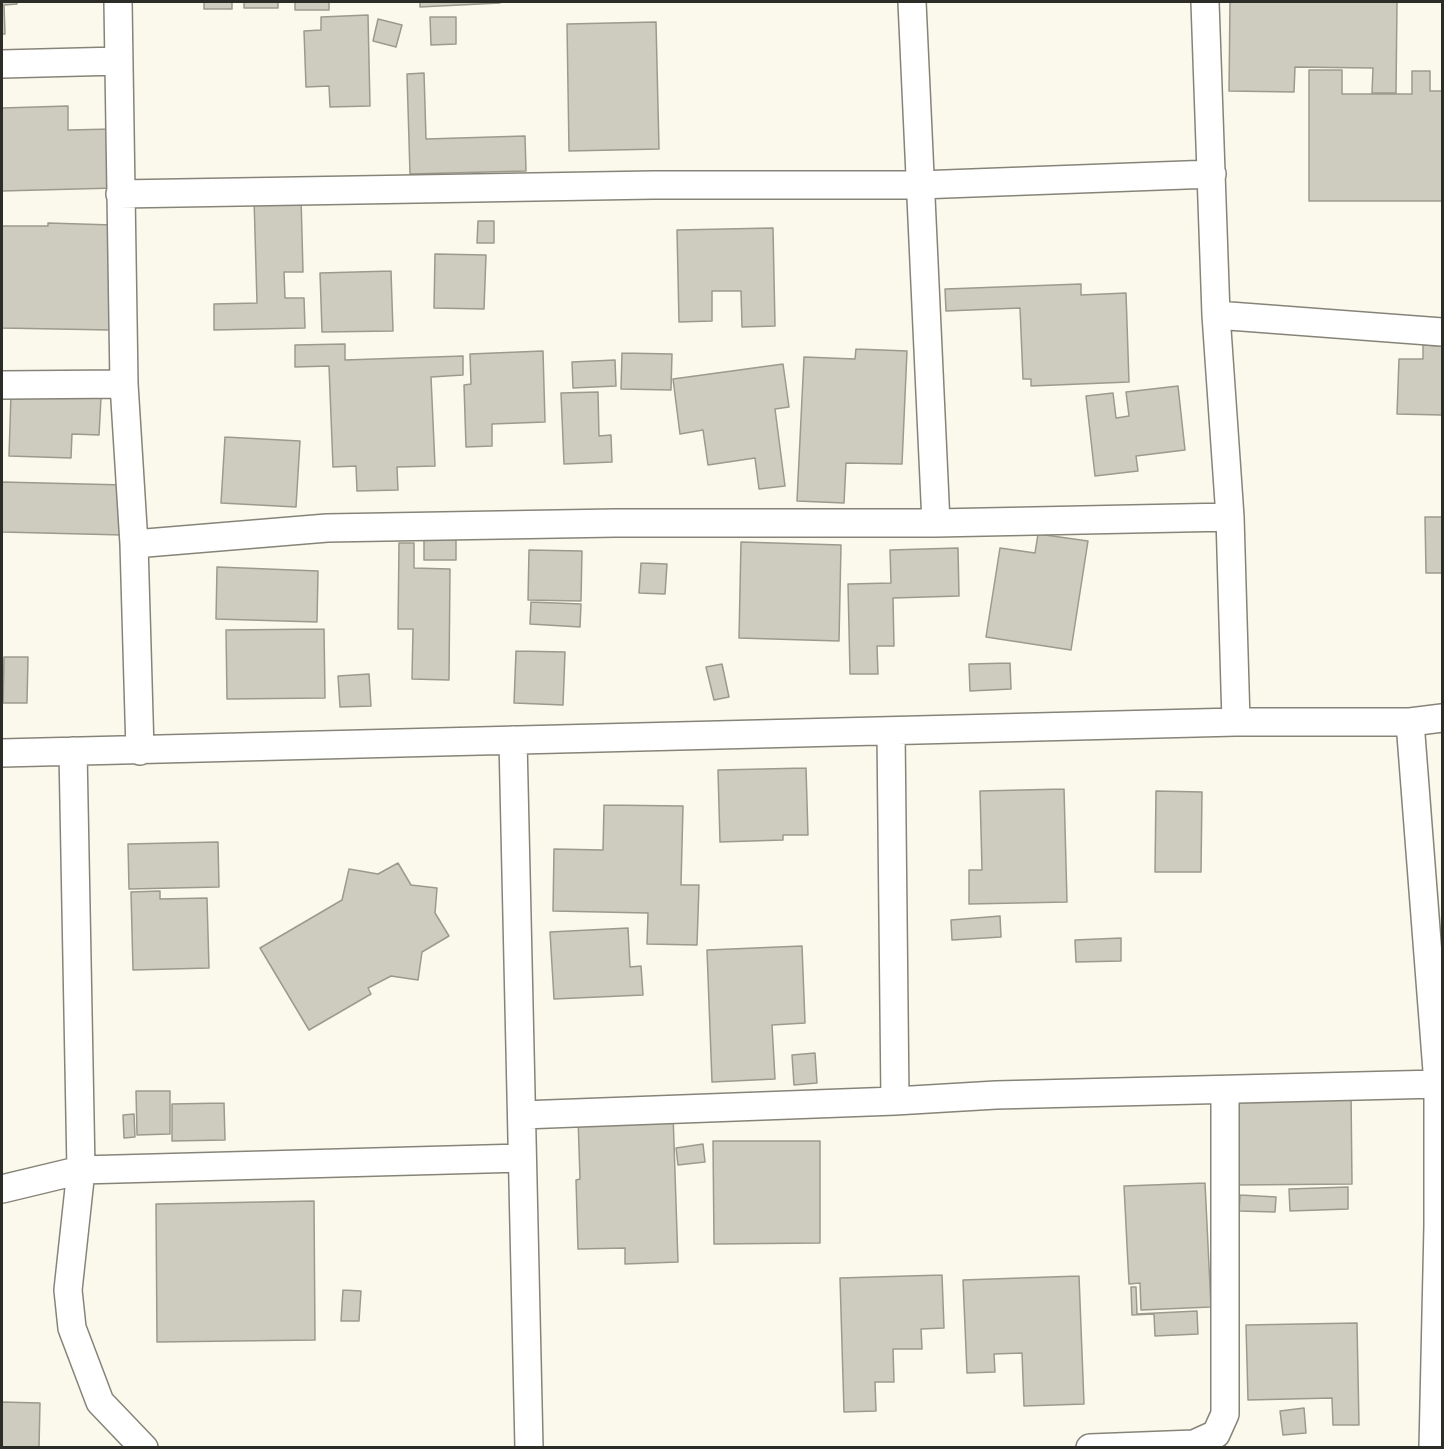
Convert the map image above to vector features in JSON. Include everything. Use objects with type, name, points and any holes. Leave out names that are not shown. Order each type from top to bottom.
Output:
[{"type":"street","points":[[118,2],[124,384],[134,544],[140,751]]},
{"type":"street","points":[[912,2],[936,523]]},
{"type":"street","points":[[1205,2],[1216,315],[1230,518],[1236,722]]},
{"type":"street","points":[[2,64],[119,61]]},
{"type":"street","points":[[120,194],[653,185],[919,185],[1212,174]]},
{"type":"street","points":[[1216,315],[1443,333]]},
{"type":"street","points":[[2,386],[124,384]]},
{"type":"street","points":[[134,544],[327,528],[615,523],[936,523],[1230,518]]},
{"type":"street","points":[[2,753],[1236,722],[1410,722],[1443,718]]},
{"type":"street","points":[[1410,722],[1432,874],[1440,1226],[1433,1448]]},
{"type":"street","points":[[891,732],[895,1101]]},
{"type":"street","points":[[513,740],[529,1448]]},
{"type":"street","points":[[73,751],[81,1170],[68,1290],[72,1328],[100,1402],[144,1448]]},
{"type":"street","points":[[522,1115],[996,1095],[1438,1084]]},
{"type":"street","points":[[1090,1448],[1194,1444],[1216,1434],[1225,1414],[1225,1090]]},
{"type":"street","points":[[2,1189],[81,1170],[522,1158]]},
{"type":"building","points":[[2,2],[17,2],[17,4],[4,5],[5,34],[2,34]]},
{"type":"building","points":[[204,2],[232,2],[232,9],[204,9]]},
{"type":"building","points":[[244,2],[278,2],[278,8],[244,8]]},
{"type":"building","points":[[295,2],[329,2],[329,10],[295,10]]},
{"type":"building","points":[[420,2],[500,2],[500,3],[420,7]]},
{"type":"building","points":[[1230,2],[1397,2],[1396,93],[1372,93],[1373,68],[1295,67],[1294,92],[1229,91]]},
{"type":"building","points":[[368,15],[370,106],[330,107],[329,86],[306,87],[304,31],[321,30],[321,17]]},
{"type":"building","points":[[430,17],[456,17],[456,44],[431,45]]},
{"type":"building","points":[[378,19],[402,25],[396,47],[373,41]]},
{"type":"building","points":[[656,22],[659,149],[569,151],[567,24]]},
{"type":"building","points":[[1309,70],[1342,70],[1342,94],[1412,94],[1412,71],[1430,71],[1430,91],[1442,91],[1442,201],[1309,201]]},
{"type":"building","points":[[424,73],[426,139],[525,136],[526,171],[410,174],[407,74]]},
{"type":"building","points":[[68,106],[68,130],[113,129],[115,188],[2,191],[2,108]]},
{"type":"building","points":[[301,197],[303,272],[284,272],[285,298],[304,298],[305,328],[214,330],[214,304],[257,303],[254,198]]},
{"type":"building","points":[[478,221],[494,221],[494,243],[477,243]]},
{"type":"building","points":[[48,223],[113,225],[110,330],[2,328],[2,226],[48,226]]},
{"type":"building","points":[[773,228],[775,326],[742,327],[741,291],[712,291],[712,321],[679,322],[677,230]]},
{"type":"building","points":[[435,254],[486,255],[484,309],[434,308]]},
{"type":"building","points":[[391,271],[393,331],[322,332],[320,273]]},
{"type":"building","points":[[1081,284],[1081,295],[1126,293],[1129,382],[1031,386],[1031,379],[1023,379],[1020,308],[946,311],[945,289]]},
{"type":"building","points":[[345,344],[345,360],[463,356],[463,375],[431,377],[435,466],[397,467],[398,490],[357,491],[356,466],[333,467],[329,366],[295,367],[295,345]]},
{"type":"building","points":[[1423,345],[1442,346],[1442,415],[1397,414],[1399,359],[1423,359]]},
{"type":"building","points":[[856,349],[907,351],[902,464],[846,463],[844,503],[797,501],[804,357],[855,359]]},
{"type":"building","points":[[543,351],[545,422],[492,424],[492,446],[466,447],[464,385],[471,384],[470,354]]},
{"type":"building","points":[[622,353],[672,354],[671,390],[621,389]]},
{"type":"building","points":[[615,360],[616,386],[573,388],[572,362]]},
{"type":"building","points":[[783,364],[789,407],[775,409],[785,486],[759,489],[755,458],[708,465],[703,430],[680,434],[673,379]]},
{"type":"building","points":[[1178,386],[1185,450],[1136,456],[1138,471],[1095,476],[1086,396],[1113,393],[1116,418],[1129,416],[1126,392]]},
{"type":"building","points":[[598,392],[599,436],[611,435],[612,462],[564,464],[561,393]]},
{"type":"building","points":[[11,394],[101,398],[99,435],[72,434],[71,458],[9,456]]},
{"type":"building","points":[[225,437],[300,441],[296,507],[221,503]]},
{"type":"building","points":[[2,482],[125,485],[123,535],[2,532]]},
{"type":"building","points":[[1425,517],[1442,517],[1442,573],[1426,573]]},
{"type":"building","points":[[456,534],[456,560],[424,560],[424,535]]},
{"type":"building","points":[[1038,534],[1088,541],[1071,650],[986,637],[1000,548],[1035,553]]},
{"type":"building","points":[[741,542],[841,545],[839,641],[739,638]]},
{"type":"building","points":[[399,543],[414,543],[414,568],[450,569],[449,680],[412,679],[413,629],[398,629]]},
{"type":"building","points":[[958,548],[959,596],[893,598],[894,646],[877,646],[878,674],[850,674],[848,584],[891,583],[890,550]]},
{"type":"building","points":[[529,550],[582,551],[581,601],[528,600]]},
{"type":"building","points":[[641,563],[667,564],[665,594],[639,593]]},
{"type":"building","points":[[217,567],[318,571],[317,622],[216,619]]},
{"type":"building","points":[[531,602],[581,604],[580,627],[530,624]]},
{"type":"building","points":[[324,629],[325,698],[227,699],[226,630]]},
{"type":"building","points":[[516,651],[565,652],[563,705],[514,703]]},
{"type":"building","points":[[4,657],[28,657],[27,703],[3,703]]},
{"type":"building","points":[[1010,663],[1011,689],[970,691],[969,664]]},
{"type":"building","points":[[722,664],[729,697],[714,700],[706,667]]},
{"type":"building","points":[[369,674],[371,706],[340,707],[338,676]]},
{"type":"building","points":[[806,768],[808,835],[783,835],[783,840],[720,842],[718,770]]},
{"type":"building","points":[[1064,789],[1067,902],[969,904],[969,870],[982,870],[980,791]]},
{"type":"building","points":[[1156,791],[1202,792],[1201,872],[1155,872]]},
{"type":"building","points":[[604,805],[683,806],[681,885],[699,885],[697,945],[647,944],[648,913],[553,911],[554,849],[603,850]]},
{"type":"building","points":[[218,842],[219,887],[129,889],[128,844]]},
{"type":"building","points":[[398,863],[411,885],[437,888],[435,913],[449,936],[422,952],[418,980],[391,976],[368,988],[371,994],[309,1030],[260,948],[342,900],[349,869],[378,874]]},
{"type":"building","points":[[160,891],[160,899],[207,898],[209,968],[133,970],[131,892]]},
{"type":"building","points":[[1000,916],[1001,937],[952,940],[951,920]]},
{"type":"building","points":[[628,928],[630,967],[641,966],[643,995],[554,999],[550,932]]},
{"type":"building","points":[[1121,938],[1121,961],[1076,962],[1075,940]]},
{"type":"building","points":[[802,946],[805,1023],[772,1025],[775,1079],[712,1082],[707,950]]},
{"type":"building","points":[[815,1053],[817,1083],[794,1085],[792,1055]]},
{"type":"building","points":[[136,1091],[170,1091],[170,1134],[137,1135]]},
{"type":"building","points":[[1351,1092],[1352,1184],[1234,1185],[1233,1094]]},
{"type":"building","points":[[224,1103],[225,1140],[172,1141],[172,1104]]},
{"type":"building","points":[[134,1114],[135,1137],[124,1138],[123,1115]]},
{"type":"building","points":[[673,1114],[678,1262],[625,1264],[625,1248],[578,1249],[576,1180],[580,1179],[578,1117]]},
{"type":"building","points":[[713,1141],[820,1141],[820,1243],[714,1244]]},
{"type":"building","points":[[703,1144],[705,1162],[678,1165],[676,1148]]},
{"type":"building","points":[[1205,1183],[1211,1307],[1141,1310],[1140,1283],[1129,1284],[1124,1186]]},
{"type":"building","points":[[1348,1187],[1348,1209],[1290,1211],[1289,1189]]},
{"type":"building","points":[[1240,1195],[1276,1197],[1275,1212],[1239,1211]]},
{"type":"building","points":[[314,1201],[315,1340],[157,1342],[156,1204]]},
{"type":"building","points":[[942,1275],[944,1328],[921,1329],[922,1349],[893,1349],[894,1382],[875,1382],[876,1411],[844,1412],[840,1278]]},
{"type":"building","points":[[1079,1276],[1084,1404],[1024,1406],[1022,1353],[994,1354],[995,1372],[967,1373],[963,1280]]},
{"type":"building","points":[[1131,1287],[1136,1287],[1137,1314],[1197,1311],[1198,1334],[1155,1336],[1154,1314],[1132,1315]]},
{"type":"building","points":[[343,1290],[361,1291],[359,1321],[341,1321]]},
{"type":"building","points":[[1357,1323],[1359,1425],[1333,1425],[1332,1398],[1248,1400],[1246,1325]]},
{"type":"building","points":[[2,1402],[40,1403],[39,1448],[2,1448]]},
{"type":"building","points":[[1304,1408],[1306,1433],[1283,1435],[1280,1411]]}]
